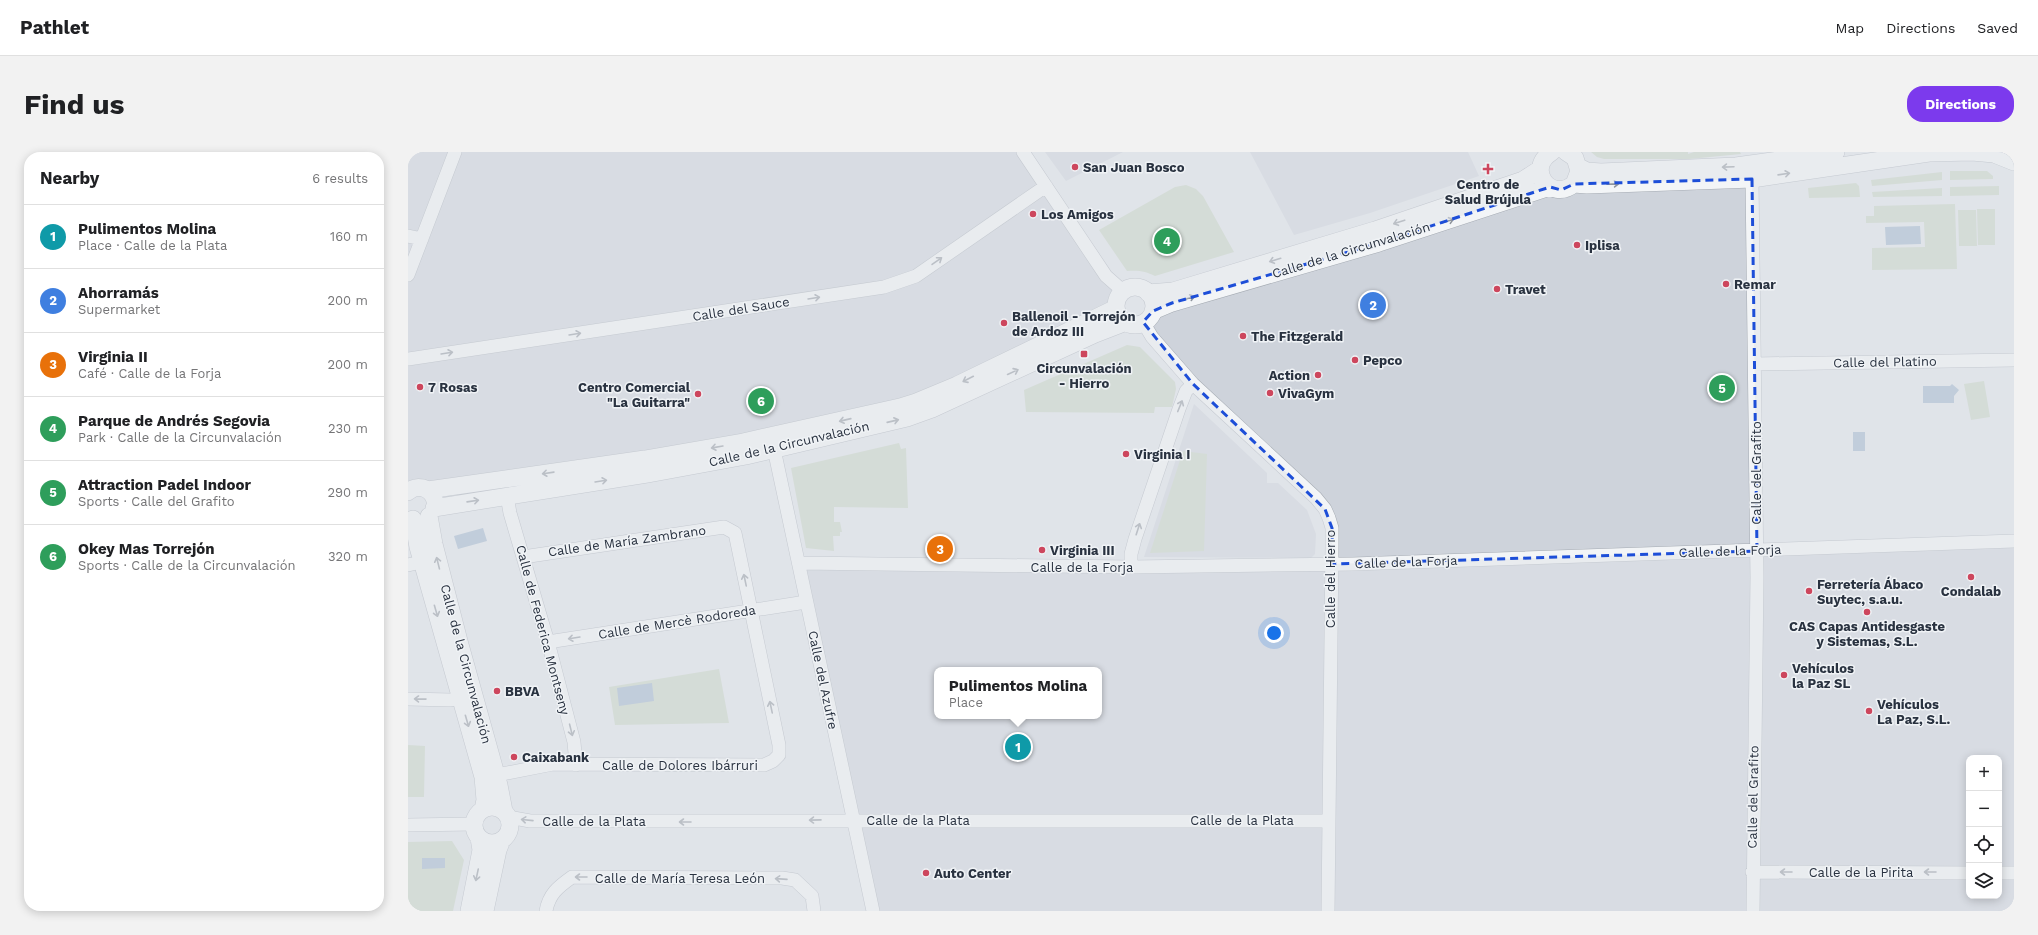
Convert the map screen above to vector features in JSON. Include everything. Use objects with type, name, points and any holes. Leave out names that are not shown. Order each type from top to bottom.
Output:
[{"type":"street","points":[[408,275],[454,152]]},
{"type":"street","points":[[1023,152],[1106,276],[1123,291]]},
{"type":"street","points":[[1550,187],[1542,179],[1540,169],[1544,158],[1552,152]]},
{"type":"street","points":[[1568,152],[1575,158],[1579,167],[1578,176],[1574,184],[1587,185],[1752,172],[1929,153],[1972,152],[1994,154],[2014,162]]},
{"type":"street","points":[[1579,167],[1601,172],[1752,172],[1836,152]]},
{"type":"street","name":"Calle de la Circunvalación","points":[[1148,293],[1173,291],[1375,230],[1523,180],[1540,169]]},
{"type":"street","name":"Calle del Grafito","points":[[1752,172],[1757,550],[1752,872],[1753,911]]},
{"type":"street","name":"Calle de la Circunvalación","points":[[421,514],[507,496],[647,474],[774,449],[920,414],[1095,334],[1140,319],[1172,303],[1386,241],[1550,187],[1561,190],[1574,184]]},
{"type":"street","name":"Calle del Sauce","points":[[408,359],[884,287],[916,276],[1046,186]]},
{"type":"street","points":[[408,236],[422,239]]},
{"type":"street","points":[[1137,287],[1148,293],[1153,301],[1140,319],[1119,316],[1116,308],[1117,299],[1123,291],[1137,287]]},
{"type":"street","name":"Calle de la Circunvalación","points":[[409,489],[421,487],[428,490],[637,460],[744,442],[900,407],[957,385],[1116,308]]},
{"type":"street","name":"Calle del Hierro","points":[[1140,319],[1152,337],[1193,384],[1304,487],[1325,509],[1332,528],[1328,911]]},
{"type":"street","name":"Calle del Platino","points":[[1755,364],[2014,360]]},
{"type":"street","points":[[1131,567],[1131,554],[1135,538],[1186,391],[1193,384]]},
{"type":"street","name":"Calle del Azufre","points":[[774,449],[873,911]]},
{"type":"street","points":[[421,514],[435,501],[428,490]]},
{"type":"street","name":"Calle de Federica Montseny","points":[[507,496],[510,513],[548,642],[574,742],[576,765]]},
{"type":"street","name":"Calle de la Circunvalación","points":[[421,514],[415,564],[460,698],[483,777],[485,800],[483,809]]},
{"type":"street","name":"Calle de la Circunvalación","points":[[421,514],[434,544],[506,814]]},
{"type":"street","name":"Calle de María Zambrano","points":[[523,557],[724,527],[735,533],[751,611]]},
{"type":"street","name":"Calle de la Forja","points":[[799,563],[1131,567],[1332,564],[2014,541]]},
{"type":"street","name":"Calle de Mercè Rodoreda","points":[[548,642],[806,602]]},
{"type":"street","name":"Calle de Dolores Ibárruri","points":[[497,776],[553,764],[764,765],[772,761],[779,755],[779,745],[751,611]]},
{"type":"street","points":[[408,699],[451,700],[460,698]]},
{"type":"street","points":[[469,911],[481,850],[477,832],[478,813],[483,809],[490,807],[497,808],[506,814],[510,830],[502,840],[498,850],[485,911]]},
{"type":"street","name":"Calle de la Plata","points":[[506,814],[538,821],[1328,821]]},
{"type":"street","points":[[408,825],[477,832],[486,843],[495,843],[502,840]]},
{"type":"street","name":"Calle de la Pirita","points":[[1752,872],[1966,873]]},
{"type":"street","points":[[2002,873],[2014,873]]},
{"type":"street","name":"Calle de María Teresa León","points":[[546,911],[548,900],[554,891],[572,877],[595,877],[782,878],[795,880],[812,896],[814,911]]},
{"type":"highlighted area","points":[[1752,179],[1757,551],[1332,564],[1332,528],[1325,509],[1193,384],[1143,322],[1153,311],[1172,303],[1379,243],[1528,193],[1550,187],[1561,190],[1574,184]]},
{"type":"shaded area","points":[[408,152],[1023,152],[1120,295],[1116,303],[900,407],[408,492]]},
{"type":"shaded area","name":"San Juan Bosco","points":[[1045,152],[1123,152],[1066,181]]},
{"type":"shaded area","points":[[1250,152],[1468,152],[1479,176],[1370,213],[1294,235]]},
{"type":"shaded area","points":[[1752,179],[1757,550],[2014,541],[2014,911],[873,911],[799,563],[1331,564],[1329,518],[1152,337],[1148,319],[1151,315],[1528,193]]},
{"type":"shaded area","points":[[1194,404],[1267,473],[1267,483],[1278,483],[1307,510],[1316,534],[1315,554],[1311,558],[1144,557]]},
{"type":"green space","points":[[1591,152],[1688,152],[1688,154],[1694,152],[1740,152],[1741,154],[1689,159],[1604,159],[1597,157]]},
{"type":"green space","points":[[1950,171],[1987,171],[1993,176],[1993,179],[1950,180]]},
{"type":"green space","points":[[1942,172],[1942,180],[1872,186],[1871,180]]},
{"type":"green space","points":[[1856,183],[1859,186],[1860,197],[1809,198],[1808,188]]},
{"type":"green space","points":[[1186,185],[1196,189],[1203,196],[1234,252],[1155,276],[1142,271],[1127,271],[1099,230],[1175,187]]},
{"type":"green space","points":[[1999,186],[1999,195],[1950,196],[1950,187]]},
{"type":"green space","points":[[1942,188],[1942,196],[1873,197],[1872,192]]},
{"type":"green space","points":[[1955,204],[1957,269],[1872,270],[1872,248],[1925,247],[1924,222],[1866,223],[1866,216],[1874,216],[1874,206]]},
{"type":"green space","points":[[1977,209],[1995,209],[1995,245],[1978,245]]},
{"type":"green space","points":[[1958,210],[1976,210],[1977,246],[1959,246]]},
{"type":"green space","points":[[1127,345],[1140,347],[1175,382],[1176,389],[1172,407],[1155,407],[1154,413],[1026,412],[1024,390]]},
{"type":"green space","points":[[1984,381],[1990,417],[1971,420],[1964,384]]},
{"type":"green space","points":[[899,443],[901,449],[906,448],[908,508],[834,507],[834,522],[840,522],[842,532],[840,532],[840,536],[833,536],[834,551],[806,548],[791,468]]},
{"type":"green space","points":[[1183,451],[1207,454],[1204,551],[1150,553]]},
{"type":"green space","points":[[719,669],[729,723],[615,725],[609,687]]},
{"type":"green space","points":[[408,745],[425,746],[424,797],[408,797]]},
{"type":"green space","points":[[452,841],[464,860],[453,911],[408,911],[408,842]]},
{"type":"water","points":[[1920,226],[1921,244],[1886,245],[1885,227]]},
{"type":"water","points":[[1952,384],[1959,390],[1954,396],[1954,403],[1923,403],[1923,386],[1950,386]]},
{"type":"water","points":[[1853,432],[1865,432],[1865,451],[1853,451]]},
{"type":"water","points":[[483,528],[487,541],[458,549],[454,536]]},
{"type":"water","points":[[652,683],[654,701],[619,706],[617,688]]},
{"type":"water","points":[[422,858],[445,858],[445,868],[422,869]]},
{"type":"place","name":"San Juan Bosco","points":[[1075,167]]},
{"type":"place","name":"Centro de Salud Brújula","points":[[1488,169]]},
{"type":"place","name":"Los Amigos","points":[[1033,214]]},
{"type":"place","name":"Parque de Andrés Segovia","points":[[1167,241]]},
{"type":"place","name":"Iplisa","points":[[1577,245]]},
{"type":"place","name":"Remar","points":[[1726,284]]},
{"type":"place","name":"Travet","points":[[1497,289]]},
{"type":"place","name":"Ahorramás","points":[[1373,305]]},
{"type":"place","name":"Ballenoil - Torrejón de Ardoz III","points":[[1004,323]]},
{"type":"place","name":"The Fitzgerald","points":[[1243,336]]},
{"type":"place","name":"Circunvalación - Hierro","points":[[1084,354]]},
{"type":"place","name":"Pepco","points":[[1355,360]]},
{"type":"place","name":"Action","points":[[1318,375]]},
{"type":"place","name":"7 Rosas","points":[[420,387]]},
{"type":"place","name":"Attraction Padel Indoor","points":[[1722,388]]},
{"type":"place","name":"VivaGym","points":[[1270,393]]},
{"type":"place","name":"Centro Comercial \"La Guitarra\"","points":[[698,394]]},
{"type":"place","name":"Okey Mas Torrejón","points":[[761,401]]},
{"type":"place","name":"Virginia I","points":[[1126,454]]},
{"type":"place","name":"Virginia II","points":[[940,549]]},
{"type":"place","name":"Virginia III","points":[[1042,550]]},
{"type":"place","name":"Condalab","points":[[1971,577]]},
{"type":"place","name":"Ferretería Ábaco Suytec, s.a.u.","points":[[1809,591]]},
{"type":"place","name":"CAS Capas Antidesgaste y Sistemas, S.L.","points":[[1867,612]]},
{"type":"place","name":"Vehículos la Paz SL","points":[[1784,675]]},
{"type":"place","name":"BBVA","points":[[497,691]]},
{"type":"place","name":"Vehículos La Paz, S.L.","points":[[1869,711]]},
{"type":"place","name":"Pulimentos Molina","points":[[1018,747]]},
{"type":"place","name":"Caixabank","points":[[514,757]]},
{"type":"place","name":"Auto Center","points":[[926,873]]}]
